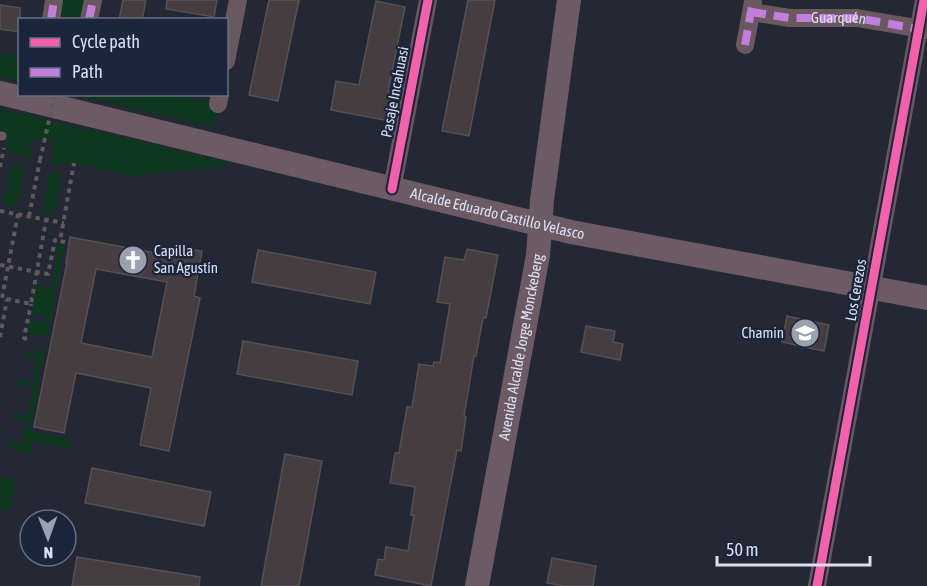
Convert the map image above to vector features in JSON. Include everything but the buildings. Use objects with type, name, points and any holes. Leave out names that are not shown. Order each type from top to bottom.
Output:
[{"type":"main road","name":"Avenida Alcalde Jorge Monckeberg","points":[[477,586],[538,255],[542,200],[568,0]]},
{"type":"main road","name":"Alcalde Eduardo Castillo Velasco","points":[[0,93],[391,193],[571,232],[927,298]]},
{"type":"street","points":[[51,18],[54,0]]},
{"type":"street","points":[[89,18],[93,0]]},
{"type":"street","points":[[228,51],[238,0]]},
{"type":"street","name":"Pasaje Incahuasi","points":[[391,193],[428,0]]},
{"type":"street","name":"Los Cerezos","points":[[817,586],[923,29],[924,0]]},
{"type":"street","points":[[745,45],[752,6]]},
{"type":"street","name":"Guarquén","points":[[752,6],[790,18],[857,18],[923,29]]},
{"type":"path","points":[[29,216],[55,96]]},
{"type":"path","points":[[0,167],[2,140]]},
{"type":"path","points":[[0,265],[48,274],[55,240],[63,242],[74,163]]},
{"type":"path","points":[[0,211],[64,223]]},
{"type":"path","points":[[18,214],[2,298],[31,304]]},
{"type":"path","points":[[27,339],[24,338],[46,220]]},
{"type":"path","points":[[0,338],[7,299]]},
{"type":"green space","points":[[57,0],[89,0],[86,18],[54,18]]},
{"type":"green space","points":[[0,53],[18,57],[18,81],[0,76]]},
{"type":"green space","points":[[80,96],[182,96],[218,104],[214,127]]},
{"type":"green space","points":[[0,109],[228,162],[227,166],[130,176],[74,163],[51,165],[55,142],[34,137],[28,160],[4,147],[8,132],[0,130]]},
{"type":"green space","points":[[12,165],[25,167],[17,206],[4,204]]},
{"type":"green space","points":[[50,172],[62,174],[54,214],[42,211]]},
{"type":"green space","points":[[58,244],[65,245],[47,337],[28,333],[30,321],[44,323],[45,315],[31,313],[37,285],[51,288]]},
{"type":"green space","points":[[39,348],[45,349],[30,431],[71,439],[69,448],[33,441],[30,454],[21,452],[7,444],[7,441],[23,444],[27,421],[12,418],[13,413],[28,416],[33,387],[18,384],[19,380],[33,382],[38,359],[23,356],[24,352],[38,355]]},
{"type":"green space","points":[[0,476],[15,479],[10,511],[0,509]]},
{"type":"marked path","points":[[51,18],[54,0]]},
{"type":"marked path","points":[[89,18],[93,0]]},
{"type":"marked path","points":[[745,45],[753,0]]},
{"type":"marked path","points":[[751,12],[790,18],[857,18],[924,30]]},
{"type":"cycle path","points":[[392,189],[428,0]]},
{"type":"cycle path","points":[[817,586],[924,0]]},
{"type":"place","name":"Capilla San Agustín","points":[[133,260]]},
{"type":"place","name":"Chamin","points":[[805,333]]}]
